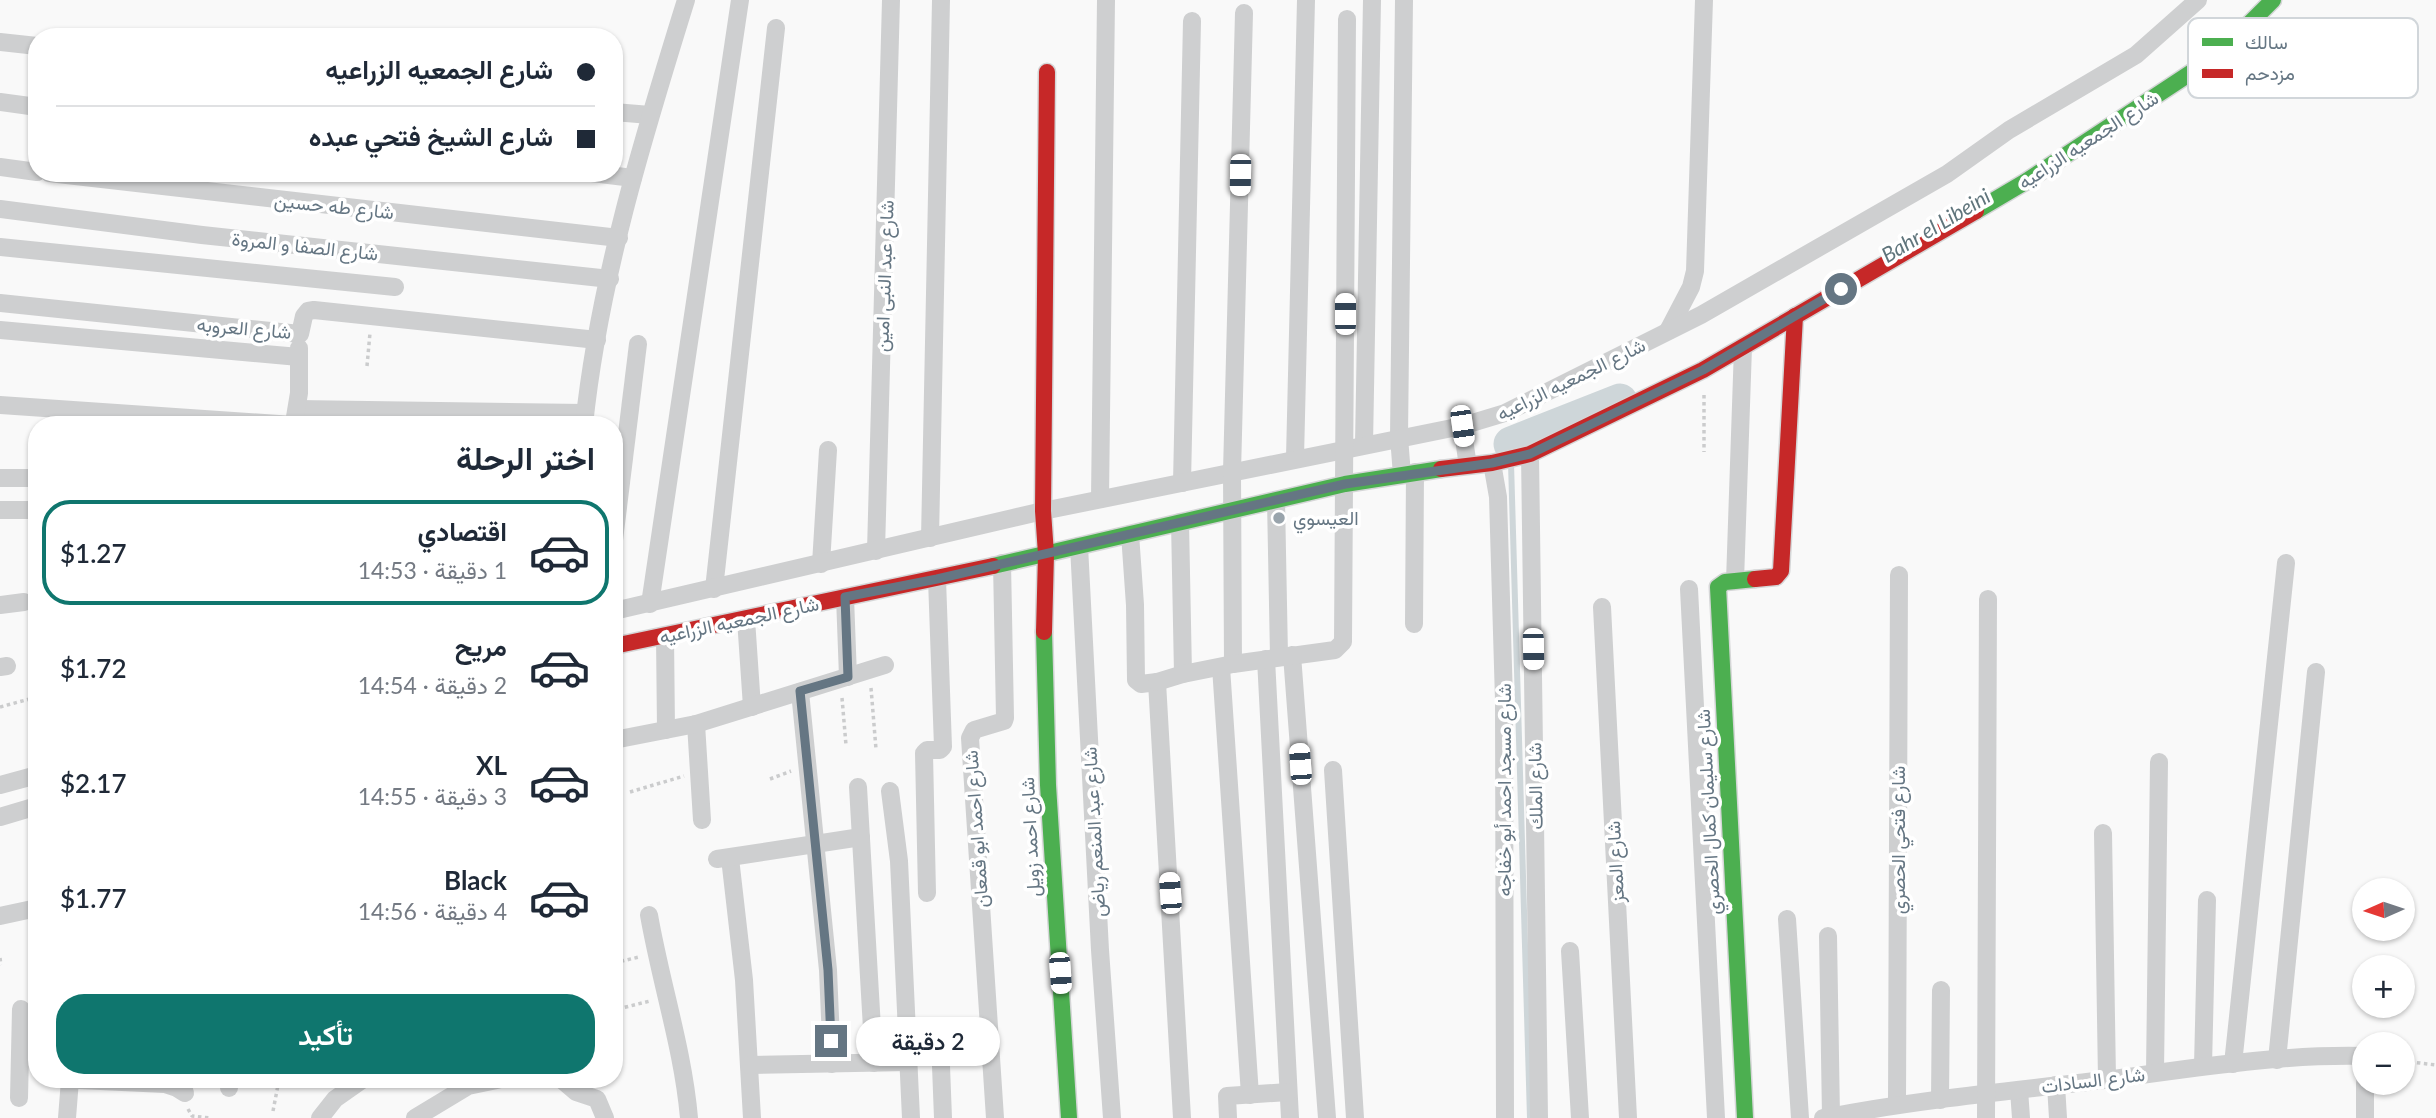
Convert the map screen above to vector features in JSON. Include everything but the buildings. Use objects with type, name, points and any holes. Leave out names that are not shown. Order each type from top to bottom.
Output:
[{"type":"street","points":[[584,416],[597,340],[633,178],[686,0]]},
{"type":"street","points":[[650,604],[740,0]]},
{"type":"street","name":"شارع عبد النبى امين","points":[[876,551],[891,0]]},
{"type":"street","points":[[930,538],[941,0]]},
{"type":"street","points":[[1100,499],[1106,0]]},
{"type":"street","points":[[1295,458],[1306,0]]},
{"type":"street","points":[[1364,444],[1373,0]]},
{"type":"street","points":[[1404,0],[1399,437],[1408,473],[1414,624]]},
{"type":"street","points":[[1668,331],[1691,287],[1695,271],[1704,0]]},
{"type":"street","name":"شارع الجمعيه الزراعيه","points":[[623,609],[1043,511],[1462,426],[1504,413],[1668,331],[1947,174],[2009,130],[2119,67],[2153,42],[2198,0]]},
{"type":"street","name":"شارع الجمعيه الزراعيه","points":[[2255,18],[2273,0]]},
{"type":"street","points":[[1244,13],[1227,666],[1250,1095]]},
{"type":"street","points":[[1130,534],[1136,680],[1141,684],[1227,666],[1335,650],[1343,642],[1347,19]]},
{"type":"street","points":[[1182,483],[1192,21]]},
{"type":"street","points":[[715,589],[776,28]]},
{"type":"street","points":[[0,42],[28,45]]},
{"type":"street","name":"شارع احمد زويل","points":[[1047,72],[1044,648],[1048,785],[1069,1118]]},
{"type":"street","name":"شارع الجمعيه الزراعيه","points":[[623,644],[937,579],[1345,484],[1492,463],[1530,454],[1703,370],[1743,347],[2025,182],[2188,75]]},
{"type":"street","points":[[0,103],[28,106]]},
{"type":"street","points":[[623,112],[650,116]]},
{"type":"street","points":[[0,167],[28,171]]},
{"type":"street","points":[[623,177],[633,178]]},
{"type":"street","name":"شارع طه حسين","points":[[128,182],[619,238]]},
{"type":"street","name":"شارع الصفا و المروة","points":[[0,209],[216,236],[610,279]]},
{"type":"street","points":[[0,247],[395,287]]},
{"type":"street","name":"شارع العروبه","points":[[0,303],[300,334],[303,316],[308,311],[597,340]]},
{"type":"street","points":[[1743,347],[1735,581],[1779,576],[1795,316]]},
{"type":"street","points":[[0,330],[299,356]]},
{"type":"street","points":[[294,416],[300,334]]},
{"type":"street","points":[[623,466],[638,344]]},
{"type":"street","points":[[0,405],[216,416]]},
{"type":"street","points":[[1462,426],[1468,466]]},
{"type":"street","points":[[821,564],[828,450]]},
{"type":"street","name":"شارع الملك","points":[[1530,454],[1539,1118]]},
{"type":"street","name":"شارع مسجد احمد أبو خفاجه","points":[[1492,463],[1498,498],[1504,700],[1505,1118]]},
{"type":"street","points":[[0,478],[28,478]]},
{"type":"street","points":[[1276,500],[1290,1118]]},
{"type":"street","points":[[0,510],[28,510]]},
{"type":"street","points":[[1180,522],[1183,674]]},
{"type":"street","name":"شارع عبد المنعم رياض","points":[[1079,546],[1100,950],[1112,1118]]},
{"type":"street","points":[[2233,1064],[2286,563]]},
{"type":"street","name":"شارع احمد ابو قمعان","points":[[995,1118],[970,738],[974,730],[1004,721],[1006,718],[1002,564]]},
{"type":"street","name":"شارع فتحي الحصري","points":[[1899,575],[1908,1109]]},
{"type":"street","points":[[927,892],[924,753],[943,747],[937,579]]},
{"type":"street","name":"شارع سليمان كمال الحصري","points":[[1735,581],[1725,582],[1718,587],[1745,1118]]},
{"type":"street","points":[[1689,589],[1716,1118]]},
{"type":"street","points":[[844,678],[845,597]]},
{"type":"street","points":[[1986,1118],[1988,599]]},
{"type":"street","points":[[0,605],[24,603]]},
{"type":"street","name":"شارع المعز","points":[[1602,607],[1628,1118]]},
{"type":"street","points":[[746,619],[751,707]]},
{"type":"street","points":[[665,636],[666,730]]},
{"type":"street","points":[[1279,657],[1327,1118]]},
{"type":"street","points":[[623,738],[696,724],[877,668]]},
{"type":"street","points":[[2277,1060],[2316,672]]},
{"type":"street","points":[[1157,682],[1182,1118]]},
{"type":"street","points":[[800,691],[828,970],[832,1064]]},
{"type":"street","points":[[696,724],[702,820]]},
{"type":"street","points":[[2155,1072],[2160,762]]},
{"type":"street","points":[[1333,771],[1355,1118]]},
{"type":"street","points":[[0,785],[28,777]]},
{"type":"street","points":[[858,787],[874,1063]]},
{"type":"street","points":[[890,792],[899,861],[911,1118]]},
{"type":"street","points":[[0,817],[28,809]]},
{"type":"street","points":[[2103,833],[2107,1079]]},
{"type":"street","points":[[752,1118],[744,981],[723,859],[860,837]]},
{"type":"street","points":[[2203,1066],[2207,900]]},
{"type":"street","points":[[0,916],[28,910]]},
{"type":"street","points":[[649,915],[685,1079],[689,1118]]},
{"type":"street","points":[[1787,919],[1800,1118]]},
{"type":"street","points":[[1827,1117],[1828,936]]},
{"type":"street","points":[[1570,951],[1580,1118]]},
{"type":"street","points":[[1940,1100],[1941,990]]},
{"type":"street","points":[[19,1098],[26,1021]]},
{"type":"street","points":[[940,1040],[943,1118]]},
{"type":"street","name":"شارع السادات","points":[[1827,1117],[1908,1109],[1940,1100],[2203,1066],[2323,1055],[2352,1056]]},
{"type":"street","points":[[749,1065],[908,1062]]},
{"type":"street","points":[[2056,1086],[2058,1118]]},
{"type":"street","points":[[67,1118],[69,1088]]},
{"type":"street","points":[[177,1088],[185,1093]]},
{"type":"street","points":[[320,1118],[335,1099],[351,1088]]},
{"type":"street","points":[[415,1118],[440,1111],[466,1088]]},
{"type":"street","points":[[571,1088],[597,1099],[605,1118]]},
{"type":"street","points":[[2019,1090],[2021,1118]]},
{"type":"street","points":[[1228,1118],[1227,1097],[1288,1092]]},
{"type":"street","points":[[2365,1095],[2365,1118]]},
{"type":"path","points":[[367,366],[372,316]]},
{"type":"path","points":[[1703,370],[1704,452]]},
{"type":"path","points":[[876,749],[877,668]]},
{"type":"path","points":[[844,678],[846,745]]},
{"type":"path","points":[[0,707],[28,699]]},
{"type":"path","points":[[630,792],[699,772]]},
{"type":"path","points":[[623,961],[656,953]]},
{"type":"path","points":[[0,958],[1,965]]},
{"type":"path","points":[[623,1008],[668,996]]},
{"type":"path","points":[[2415,1062],[2436,1065]]},
{"type":"path","points":[[273,1111],[277,1088]]},
{"type":"waterway","name":"Bahr el Libeini","points":[[1511,444],[1620,401]]},
{"type":"waterway","points":[[1511,463],[1530,1118]]},
{"type":"traffic: fast","points":[[2255,18],[2273,0]]},
{"type":"traffic: fast","points":[[1976,211],[2025,182],[2188,75]]},
{"type":"traffic: fast","points":[[993,566],[1345,484],[1441,469]]},
{"type":"traffic: fast","points":[[1745,1118],[1718,587],[1725,582],[1755,579]]},
{"type":"traffic: fast","points":[[1044,632],[1048,785],[1069,1118]]},
{"type":"traffic: jam","points":[[1044,632],[1047,72]]},
{"type":"traffic: jam","points":[[1441,469],[1492,463],[1530,454],[1703,370],[1976,211]]},
{"type":"traffic: jam","points":[[1755,579],[1776,577],[1781,571],[1795,316]]},
{"type":"traffic: jam","points":[[623,644],[993,566]]},
{"type":"place","name":"العيسوي","points":[[1279,518]]},
{"type":"route","points":[[831,1041],[828,970],[800,691],[848,677],[845,597],[937,579],[1345,484],[1492,463],[1530,454],[1703,370],[1841,289]]}]
